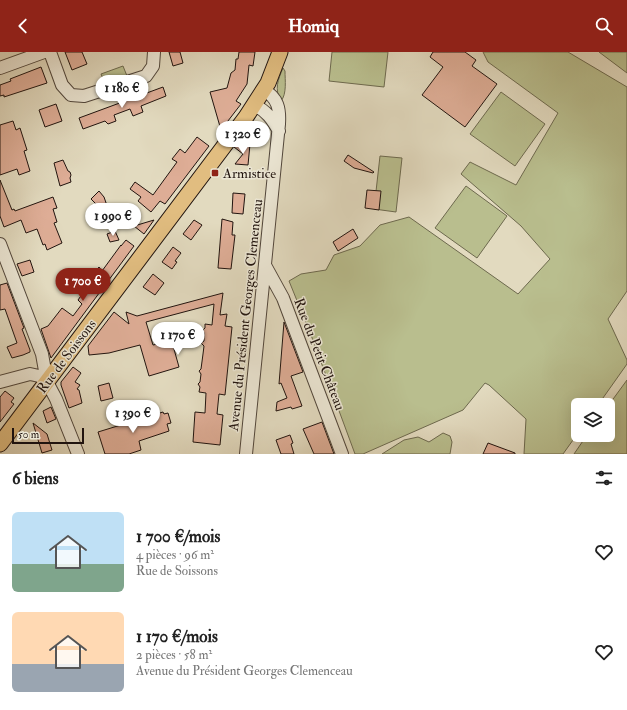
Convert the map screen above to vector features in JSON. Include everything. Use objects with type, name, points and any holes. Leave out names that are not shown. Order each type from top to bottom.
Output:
[{"type":"main road","name":"Rue de Soissons","points":[[0,444],[254,105],[272,74],[280,52]]},
{"type":"street","points":[[0,68],[44,52]]},
{"type":"street","points":[[50,52],[62,85],[71,94],[84,96],[146,76],[154,66],[154,52]]},
{"type":"street","name":"Avenue du Président Georges Clemenceau","points":[[246,454],[280,112],[278,103],[264,90]]},
{"type":"street","points":[[254,105],[263,109],[269,115],[279,131]]},
{"type":"street","points":[[0,244],[42,354],[47,382],[56,399],[78,454]]},
{"type":"street","name":"Rue du Petit Château","points":[[265,266],[283,298],[342,454]]},
{"type":"street","points":[[0,382],[30,374],[39,376],[47,382]]},
{"type":"green space","points":[[332,52],[388,52],[384,87],[329,81]]},
{"type":"green space","points":[[483,52],[568,52],[627,87],[627,291],[608,319],[627,360],[627,364],[603,398],[571,398],[572,442],[563,454],[524,454],[526,419],[485,383],[463,410],[363,454],[355,454],[311,335],[289,281],[301,274],[326,270],[334,255],[360,246],[380,225],[409,217],[518,294],[550,259],[521,226],[461,174],[470,162],[516,185],[558,113],[488,62]]},
{"type":"green space","points":[[599,52],[627,52],[627,73]]},
{"type":"green space","points":[[123,66],[127,76],[105,83],[101,74]]},
{"type":"green space","points":[[283,68],[285,71],[285,87],[284,95],[281,101],[277,88]]},
{"type":"green space","points":[[501,92],[545,124],[515,166],[470,134]]},
{"type":"green space","points":[[380,156],[402,158],[396,212],[374,209]]},
{"type":"green space","points":[[466,186],[507,216],[477,258],[435,228]]},
{"type":"green space","points":[[627,380],[627,454],[574,454],[582,442],[615,442],[614,398]]},
{"type":"green space","points":[[443,433],[450,436],[452,442],[450,454],[382,454],[404,440],[418,437],[429,442]]},
{"type":"building","points":[[65,52],[82,52],[87,64],[72,70]]},
{"type":"building","points":[[169,52],[180,52],[183,63],[173,66]]},
{"type":"building","points":[[239,52],[255,52],[253,66],[249,65],[247,84],[236,101],[241,104],[221,130],[210,92],[227,88],[231,73],[235,70],[236,59],[238,59]]},
{"type":"building","points":[[433,52],[465,52],[476,60],[472,66],[497,84],[465,127],[422,95],[443,67],[430,57]]},
{"type":"building","points":[[41,67],[47,83],[4,97],[4,95],[0,96],[0,85],[11,81],[10,79]]},
{"type":"building","points":[[163,87],[166,96],[141,106],[143,112],[133,116],[130,109],[114,115],[116,121],[108,124],[105,121],[83,129],[79,118]]},
{"type":"building","points":[[56,104],[62,121],[45,127],[39,110]]},
{"type":"building","points":[[13,121],[16,130],[20,128],[27,150],[24,151],[30,171],[19,175],[17,169],[0,175],[0,125]]},
{"type":"building","points":[[197,137],[209,146],[165,204],[160,201],[151,212],[138,201],[141,197],[130,189],[135,182],[153,195],[177,162],[172,159],[180,149],[185,153]]},
{"type":"building","points":[[250,144],[248,165],[235,164],[243,154],[234,147],[236,145],[249,146]]},
{"type":"building","points":[[348,155],[374,172],[354,168],[344,161]]},
{"type":"building","points":[[63,160],[68,171],[70,172],[71,182],[60,186],[54,163]]},
{"type":"building","points":[[0,180],[12,210],[14,209],[15,211],[53,197],[57,208],[53,209],[57,222],[54,223],[62,243],[47,250],[45,244],[43,245],[37,229],[26,233],[21,220],[4,227],[0,216]]},
{"type":"building","points":[[367,190],[381,191],[379,210],[365,208]]},
{"type":"building","points":[[99,191],[104,197],[112,220],[91,199]]},
{"type":"building","points":[[233,193],[245,194],[243,214],[232,213]]},
{"type":"building","points":[[222,219],[233,222],[232,235],[235,235],[231,269],[218,268]]},
{"type":"building","points":[[154,220],[144,234],[134,226]]},
{"type":"building","points":[[194,220],[202,225],[191,240],[183,234]]},
{"type":"building","points":[[353,229],[358,238],[338,251],[333,242]]},
{"type":"building","points":[[115,231],[119,240],[110,242],[107,234]]},
{"type":"building","points":[[126,240],[134,246],[51,358],[41,329],[48,326],[62,308],[73,316],[82,304],[78,300],[94,280],[91,277],[99,267],[102,271]]},
{"type":"building","points":[[173,247],[181,253],[175,261],[177,262],[172,269],[162,262]]},
{"type":"building","points":[[30,260],[34,272],[22,276],[17,264]]},
{"type":"building","points":[[153,274],[164,283],[155,295],[143,287]]},
{"type":"building","points":[[7,283],[24,328],[22,329],[30,350],[30,352],[12,358],[7,347],[17,343],[5,309],[0,310],[0,285]]},
{"type":"building","points":[[223,293],[220,315],[227,314],[225,326],[232,327],[225,395],[219,394],[217,414],[223,415],[220,445],[193,442],[195,412],[205,413],[206,393],[199,392],[200,387],[198,384],[200,382],[201,374],[199,371],[201,369],[204,346],[201,343],[204,341],[203,330],[205,328],[205,324],[212,325],[214,304],[146,322],[153,345],[172,342],[179,367],[149,376],[140,345],[109,353],[89,355],[88,346],[114,312],[129,324],[126,312],[137,316]]},
{"type":"building","points":[[284,322],[303,372],[291,376],[302,406],[276,411],[277,402],[287,398],[281,383],[279,384]]},
{"type":"building","points":[[73,367],[81,373],[75,382],[80,385],[77,389],[79,390],[82,403],[69,408],[61,382]]},
{"type":"building","points":[[109,383],[113,398],[101,401],[98,386]]},
{"type":"building","points":[[5,391],[14,398],[11,402],[14,404],[0,422],[0,397]]},
{"type":"building","points":[[51,407],[56,419],[47,423],[43,411]]},
{"type":"building","points":[[163,412],[164,414],[168,413],[171,423],[167,424],[169,431],[139,441],[141,450],[129,454],[105,454],[98,432]]},
{"type":"building","points":[[322,422],[334,454],[314,454],[303,429]]},
{"type":"building","points":[[33,423],[47,434],[52,450],[42,453]]},
{"type":"building","points":[[290,435],[293,443],[291,444],[294,454],[281,454],[276,440]]},
{"type":"building","points":[[488,443],[515,453],[515,454],[483,454]]},
{"type":"place","name":"Armistice","points":[[215,173]]}]
